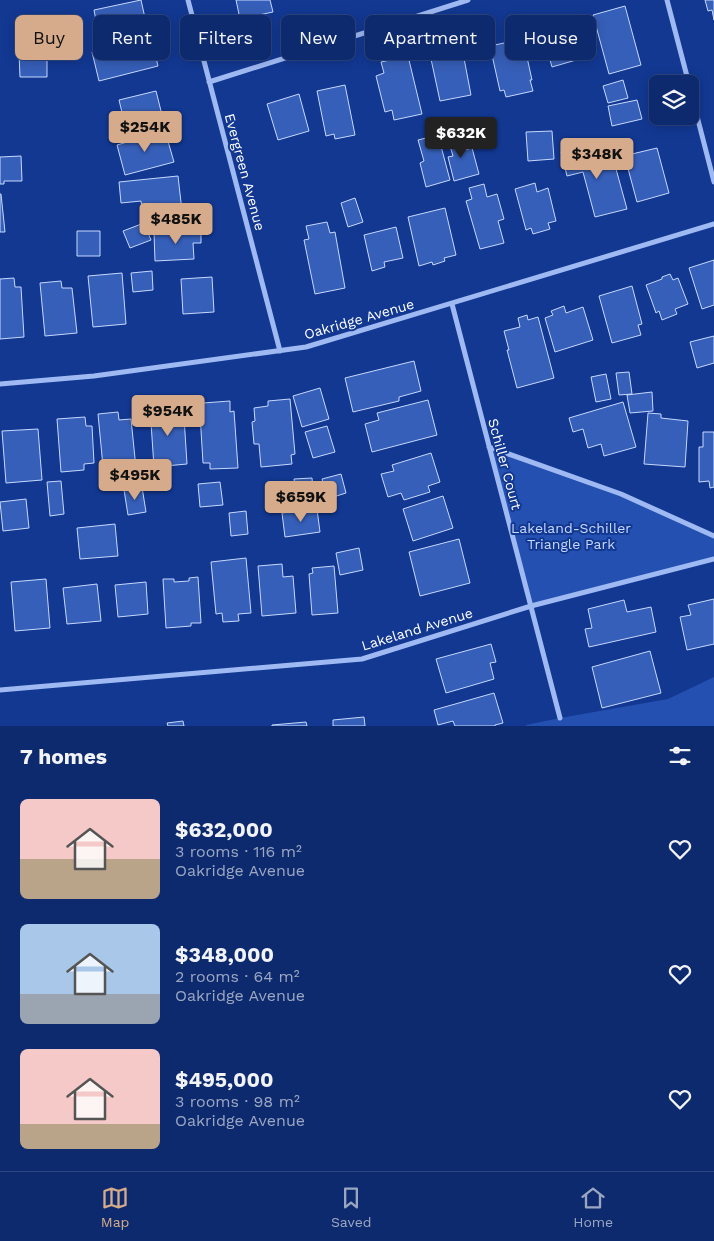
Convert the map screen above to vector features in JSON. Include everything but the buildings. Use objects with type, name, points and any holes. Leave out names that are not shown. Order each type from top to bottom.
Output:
[{"type":"street","name":"Evergreen Avenue","points":[[188,0],[280,351]]},
{"type":"street","points":[[210,82],[468,0]]},
{"type":"street","points":[[667,0],[686,75]]},
{"type":"street","points":[[699,124],[714,182]]},
{"type":"street","name":"Oakridge Avenue","points":[[0,384],[94,376],[306,347],[714,224]]},
{"type":"street","name":"Schiller Court","points":[[452,304],[560,718]]},
{"type":"street","points":[[489,447],[621,494],[714,536]]},
{"type":"street","name":"Lakeland Avenue","points":[[0,690],[362,659],[531,606],[714,559]]},
{"type":"green space","name":"Lakeland-Schiller Triangle Park","points":[[489,447],[621,494],[714,536],[714,559],[531,606]]},
{"type":"green space","points":[[714,677],[714,726],[526,726],[560,718],[668,699]]}]
